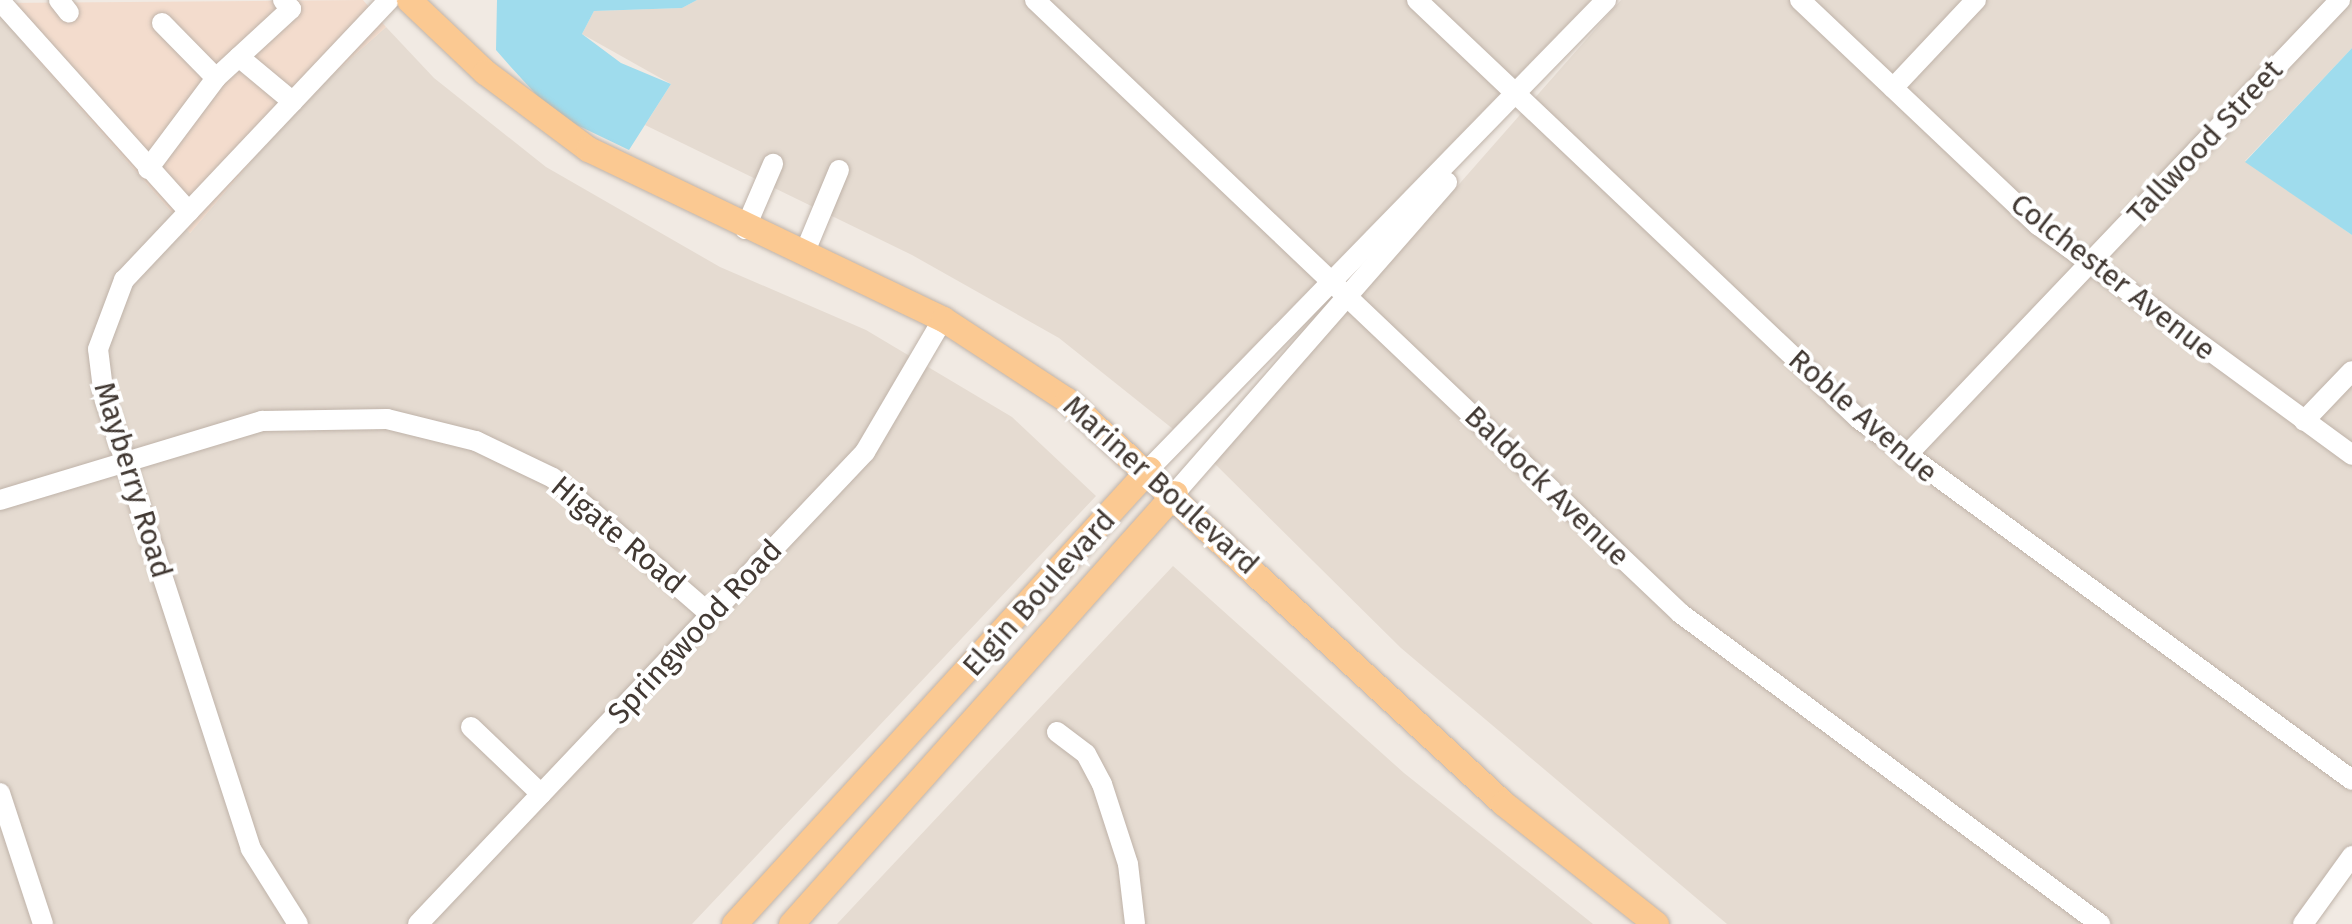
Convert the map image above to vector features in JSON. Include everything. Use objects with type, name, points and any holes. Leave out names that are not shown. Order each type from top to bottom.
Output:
[{"type":"main road","name":"Mariner Boulevard","points":[[409,0],[485,72],[588,149],[745,228],[943,319],[1068,400],[1149,469],[1504,803],[1656,924]]},
{"type":"main road","name":"Elgin Boulevard","points":[[734,924],[1149,469]]},
{"type":"main road","name":"Elgin Boulevard","points":[[792,924],[1175,494]]},
{"type":"street","points":[[148,169],[216,78],[291,9],[282,0]]},
{"type":"street","name":"Mayberry Road","points":[[298,924],[251,850],[98,373],[102,326],[124,280],[389,0]]},
{"type":"street","name":"Baldock Avenue","points":[[1035,0],[1742,665],[2100,924]]},
{"type":"street","name":"Roble Avenue","points":[[1417,0],[1905,457],[2352,780]]},
{"type":"street","name":"Elgin Boulevard","points":[[1149,469],[1338,286],[1606,0]]},
{"type":"street","name":"Colchester Avenue","points":[[1800,0],[2088,265],[2352,455]]},
{"type":"street","points":[[1892,88],[1976,0]]},
{"type":"street","name":"Tallwood Street","points":[[1905,457],[2340,0]]},
{"type":"street","points":[[0,1],[189,212]]},
{"type":"street","points":[[162,23],[216,78]]},
{"type":"street","points":[[239,57],[293,102]]},
{"type":"street","points":[[745,228],[773,164]]},
{"type":"street","points":[[804,254],[839,170]]},
{"type":"street","name":"Elgin Boulevard","points":[[1175,494],[1338,286]]},
{"type":"street","name":"Springwood Road","points":[[418,924],[865,452],[943,319]]},
{"type":"street","points":[[2304,420],[2352,370]]},
{"type":"street","name":"Higate Road","points":[[0,500],[222,429],[302,416],[434,428],[553,478],[711,615]]},
{"type":"street","points":[[471,727],[541,794]]},
{"type":"street","points":[[1057,732],[1086,754],[1107,796],[1128,864],[1135,924]]},
{"type":"street","points":[[0,793],[43,924]]},
{"type":"street","points":[[2303,924],[2352,856]]},
{"type":"shaded area","points":[[363,0],[386,27],[301,103],[190,233],[30,51],[0,3]]},
{"type":"shaded area","points":[[697,0],[1591,0],[1173,429],[1059,338],[912,255],[645,125],[671,84],[582,34],[594,11],[682,8]]},
{"type":"shaded area","points":[[1621,0],[2352,0],[2352,48],[2245,161],[2352,235],[2352,874],[2316,924],[1727,924],[1401,648],[1214,463]]},
{"type":"shaded area","points":[[0,3],[30,51],[190,233],[301,103],[386,27],[434,78],[546,167],[720,267],[866,330],[1012,417],[1096,496],[692,924],[0,924]]},
{"type":"shaded area","points":[[1173,566],[1404,773],[1593,924],[837,924]]},
{"type":"water","points":[[497,0],[697,0],[682,8],[594,11],[582,34],[621,63],[671,84],[629,150],[554,114],[510,66],[496,50]]},
{"type":"water","points":[[2352,48],[2352,235],[2245,162]]}]
